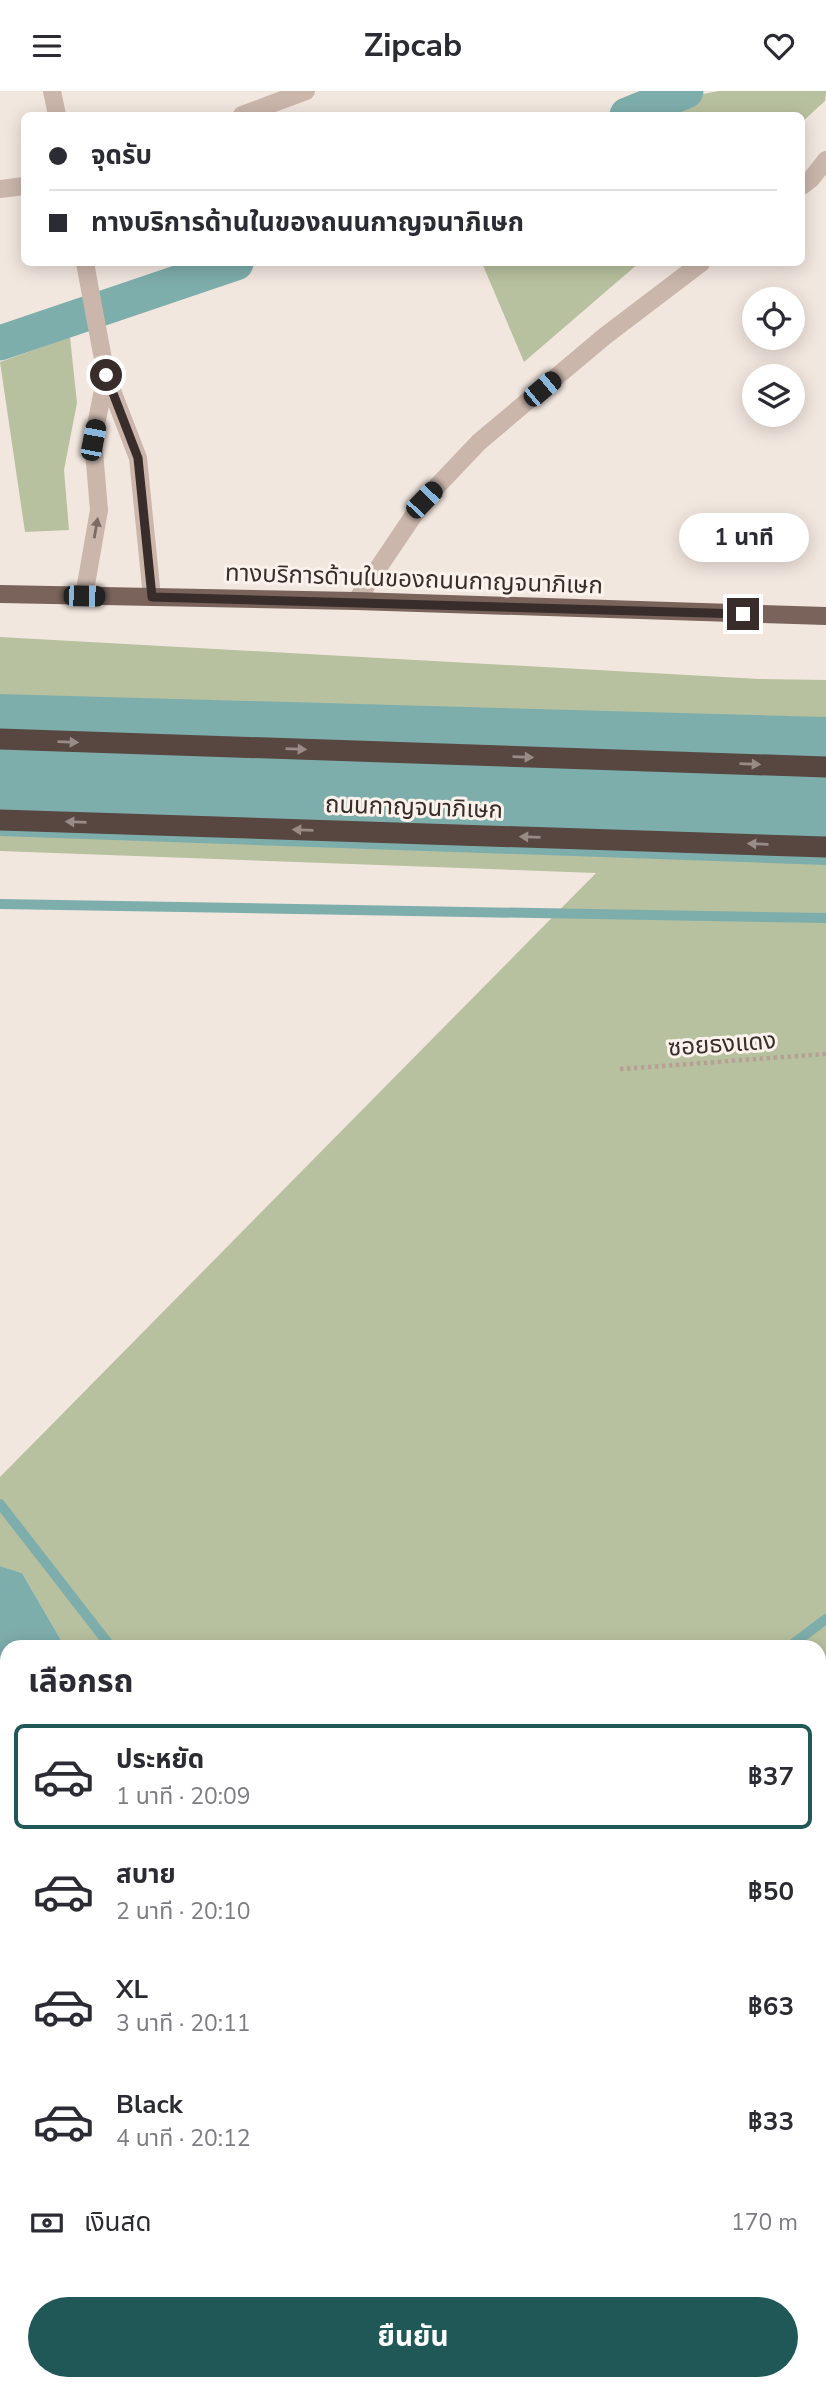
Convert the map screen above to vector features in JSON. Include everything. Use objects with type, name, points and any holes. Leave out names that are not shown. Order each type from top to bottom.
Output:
[{"type":"highway","points":[[0,739],[826,767]]},
{"type":"highway","name":"ถนนกาญจนาภิเษก","points":[[0,820],[826,847]]},
{"type":"main road","name":"ทางบริการด้านในของถนนกาญจนาภิเษก","points":[[0,594],[356,601],[826,617]]},
{"type":"street","points":[[52,91],[56,112]]},
{"type":"street","points":[[250,112],[306,91]]},
{"type":"street","points":[[805,184],[826,160]]},
{"type":"street","points":[[0,189],[21,186]]},
{"type":"street","points":[[86,266],[106,375],[138,458],[152,597]]},
{"type":"street","points":[[356,601],[424,500],[480,442],[605,336],[697,266]]},
{"type":"street","points":[[84,596],[99,510],[93,440],[106,375]]},
{"type":"path","name":"ซอยธงแดง","points":[[620,1069],[826,1054]]},
{"type":"green space","points":[[719,91],[826,91],[825,101],[805,119],[805,112],[658,112],[703,94]]},
{"type":"green space","points":[[483,266],[636,266],[524,362]]},
{"type":"green space","points":[[70,337],[77,403],[64,470],[69,530],[25,532],[0,362]]},
{"type":"green space","points":[[0,637],[759,679],[826,680],[826,1640],[61,1640],[22,1573],[0,1566],[0,1477],[596,873],[0,851]]},
{"type":"water","points":[[0,694],[826,717],[826,865],[0,836]]},
{"type":"water","points":[[0,1566],[22,1573],[61,1640],[0,1640]]},
{"type":"waterway","points":[[634,112],[686,91]]},
{"type":"waterway","points":[[0,343],[227,266]]},
{"type":"waterway","points":[[0,904],[826,918]]},
{"type":"waterway","points":[[0,1504],[106,1640]]},
{"type":"waterway","points":[[798,1640],[826,1619]]},
{"type":"route","points":[[106,375],[138,458],[152,597],[743,614]]}]
